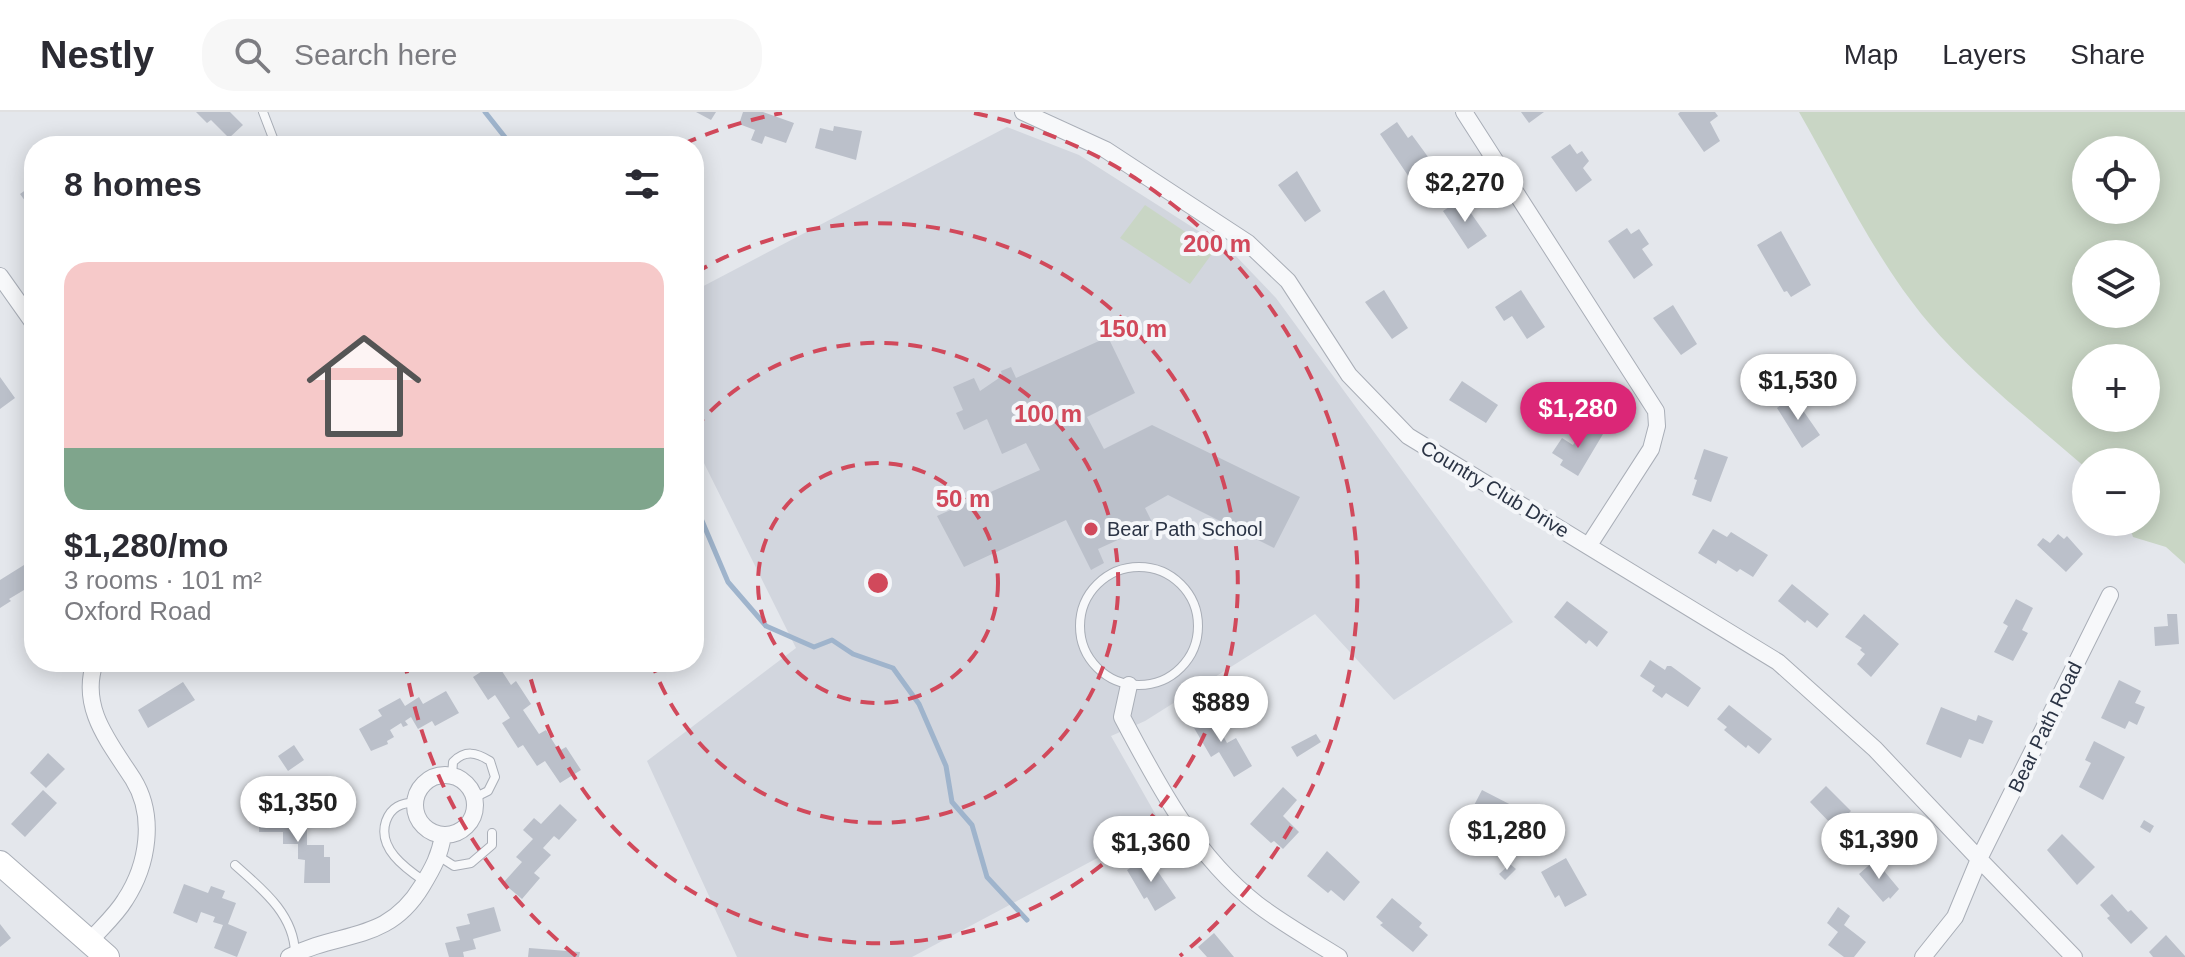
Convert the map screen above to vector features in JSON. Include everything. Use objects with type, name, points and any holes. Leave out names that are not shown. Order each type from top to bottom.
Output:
[{"type":"main road","points":[[0,863],[98,949]]},
{"type":"street","name":"Country Club Drive","points":[[1023,112],[1106,150],[1248,243],[1288,281],[1349,375],[1408,436],[1778,662],[1875,749],[1979,859]]},
{"type":"street","points":[[1464,112],[1656,411],[1657,426],[1651,449],[1589,545]]},
{"type":"street","points":[[0,276],[24,310]]},
{"type":"street","name":"Bear Path Road","points":[[1923,957],[1955,917],[1979,859],[2110,595]]},
{"type":"street","points":[[94,672],[90,697],[99,727],[135,781],[148,841],[140,871],[98,949]]},
{"type":"street","points":[[1129,685],[1122,717],[1187,830],[1217,867],[1256,903],[1339,957]]},
{"type":"street","points":[[452,776],[466,784],[474,798],[475,808],[468,824],[461,830],[443,835],[426,828],[420,821],[416,802],[418,792],[432,778],[452,776]]},
{"type":"street","points":[[292,955],[390,922],[415,898],[440,857],[443,835]]},
{"type":"street","points":[[1979,859],[2074,957]]},
{"type":"street","points":[[1304,957],[1314,941]]},
{"type":"lane","points":[[263,112],[272,136]]},
{"type":"lane","points":[[1130,567],[1149,567],[1168,574],[1185,588],[1195,605],[1199,626],[1195,646],[1185,664],[1169,678],[1150,685],[1129,685],[1111,679],[1096,668],[1085,653],[1080,635],[1080,616],[1086,599],[1097,584],[1112,573],[1130,567]]},
{"type":"lane","points":[[452,776],[453,762],[460,755],[471,753],[490,761],[495,777],[488,791],[474,798]]},
{"type":"lane","points":[[416,802],[404,803],[389,814],[383,830],[384,840],[399,860],[425,881]]},
{"type":"lane","points":[[440,857],[454,866],[471,863],[492,845],[492,833]]},
{"type":"lane","points":[[235,865],[269,895],[287,921],[295,939],[292,955]]},
{"type":"shaded area","name":"Bear Path School","points":[[1007,127],[1079,155],[1233,253],[1276,298],[1513,622],[1394,700],[1315,614],[1145,721],[1111,736],[1161,824],[912,957],[737,957],[647,761],[796,648],[704,463],[704,286]]},
{"type":"green space","points":[[1799,112],[2185,112],[2185,564],[2166,547],[2133,536],[2160,536],[2160,448],[2072,448],[2072,456],[1964,361],[1928,322],[1909,299],[1859,220]]},
{"type":"green space","points":[[1145,205],[1214,251],[1190,284],[1120,238]]},
{"type":"building","points":[[196,112],[230,112],[243,125],[227,136],[211,120],[207,123]]},
{"type":"building","points":[[696,112],[716,112],[711,120]]},
{"type":"building","points":[[743,112],[763,112],[794,123],[786,143],[765,136],[762,144],[751,140],[755,130],[739,124]]},
{"type":"building","points":[[1521,112],[1544,112],[1529,123]]},
{"type":"building","points":[[1715,112],[1718,116],[1710,122],[1720,141],[1704,152],[1678,114]]},
{"type":"building","points":[[1397,122],[1408,138],[1412,135],[1431,161],[1409,177],[1380,134]]},
{"type":"building","points":[[834,126],[862,131],[856,160],[815,148],[820,128],[833,131]]},
{"type":"building","points":[[1570,144],[1577,154],[1582,151],[1589,161],[1583,168],[1592,180],[1576,192],[1551,157]]},
{"type":"building","points":[[1297,171],[1321,211],[1305,222],[1278,185]]},
{"type":"building","points":[[1461,199],[1487,236],[1468,249],[1443,211]]},
{"type":"building","points":[[1627,228],[1631,234],[1639,229],[1649,244],[1642,249],[1653,265],[1634,279],[1608,241]]},
{"type":"building","points":[[1781,231],[1811,285],[1791,297],[1787,291],[1784,292],[1757,245]]},
{"type":"building","points":[[1384,290],[1408,328],[1392,339],[1365,302]]},
{"type":"building","points":[[1521,290],[1545,327],[1527,339],[1512,316],[1504,321],[1495,307]]},
{"type":"building","points":[[1673,305],[1697,344],[1681,355],[1653,318]]},
{"type":"building","name":"Bear Path School","points":[[1108,337],[1135,393],[1087,417],[1104,449],[1152,425],[1300,497],[1274,548],[1168,495],[1145,508],[1153,524],[1098,549],[1104,563],[1091,570],[1066,520],[964,567],[937,516],[1040,470],[1026,443],[1002,454],[987,419],[964,430],[956,413],[963,410],[953,387],[974,378],[980,391],[1002,376],[1001,371],[1011,367],[1016,378]]},
{"type":"building","points":[[0,377],[15,398],[0,409]]},
{"type":"building","points":[[1462,381],[1498,405],[1486,423],[1449,400]]},
{"type":"building","points":[[1793,396],[1820,435],[1802,448],[1777,408]]},
{"type":"building","points":[[1587,424],[1603,434],[1578,476],[1560,465],[1563,460],[1552,453],[1562,438],[1573,445]]},
{"type":"building","points":[[1704,449],[1728,457],[1711,502],[1692,495]]},
{"type":"building","points":[[1713,529],[1727,537],[1731,532],[1768,555],[1753,577],[1740,569],[1737,572],[1718,560],[1716,564],[1698,553]]},
{"type":"building","points":[[2058,534],[2064,539],[2067,536],[2083,554],[2066,572],[2037,545],[2043,538],[2050,543]]},
{"type":"building","points":[[24,565],[24,590],[0,608],[0,580]]},
{"type":"building","points":[[1792,584],[1829,614],[1817,628],[1807,620],[1805,623],[1778,601]]},
{"type":"building","points":[[2016,599],[2033,608],[2022,630],[2028,633],[2013,661],[1994,652],[2008,626],[2003,623]]},
{"type":"building","points":[[1567,601],[1608,632],[1597,647],[1589,640],[1586,644],[1554,617]]},
{"type":"building","points":[[1864,614],[1899,644],[1871,677],[1857,664],[1865,654],[1860,650],[1862,648],[1845,637]]},
{"type":"building","points":[[2167,614],[2177,614],[2179,644],[2155,646],[2154,627],[2168,626]]},
{"type":"building","points":[[1650,660],[1665,670],[1671,666],[1701,688],[1688,707],[1666,693],[1662,698],[1652,691],[1655,686],[1640,676]]},
{"type":"building","points":[[481,672],[503,672],[511,685],[516,681],[531,704],[523,710],[539,734],[546,730],[559,751],[566,747],[581,770],[560,783],[545,761],[537,766],[523,745],[518,748],[502,723],[510,718],[495,695],[488,700],[473,677]]},
{"type":"building","points":[[2119,680],[2141,691],[2135,703],[2145,707],[2137,725],[2129,721],[2125,729],[2101,718]]},
{"type":"building","points":[[183,682],[195,700],[148,728],[138,710]]},
{"type":"building","points":[[446,691],[459,713],[435,726],[432,721],[418,729],[411,717],[405,721],[408,725],[403,727],[401,723],[390,730],[394,737],[387,741],[388,744],[371,751],[359,729],[382,716],[378,710],[400,698],[405,706],[419,697],[423,704]]},
{"type":"building","points":[[1729,705],[1772,739],[1759,754],[1748,745],[1746,748],[1724,730],[1727,727],[1717,719]]},
{"type":"building","points":[[1941,707],[1976,721],[1978,715],[1993,721],[1983,744],[1969,739],[1961,758],[1926,744]]},
{"type":"building","points":[[1209,710],[1227,743],[1236,738],[1252,766],[1234,777],[1219,752],[1211,757],[1190,721]]},
{"type":"building","points":[[1316,734],[1321,742],[1297,757],[1291,747]]},
{"type":"building","points":[[2094,741],[2125,757],[2103,800],[2079,787],[2091,763],[2085,760]]},
{"type":"building","points":[[294,745],[304,760],[288,771],[278,756]]},
{"type":"building","points":[[48,753],[65,769],[46,788],[30,773]]},
{"type":"building","points":[[1826,786],[1851,811],[1834,827],[1810,802]]},
{"type":"building","points":[[1283,787],[1297,800],[1283,816],[1299,832],[1283,849],[1274,841],[1271,843],[1250,824]]},
{"type":"building","points":[[43,790],[57,803],[25,837],[11,824]]},
{"type":"building","points":[[1482,790],[1517,808],[1504,834],[1470,813]]},
{"type":"building","points":[[560,804],[577,820],[559,840],[554,836],[543,848],[551,855],[534,873],[540,878],[522,899],[503,883],[522,862],[516,857],[533,839],[523,830],[534,818],[541,824]]},
{"type":"building","points":[[260,806],[284,806],[283,827],[307,828],[307,845],[324,845],[324,857],[330,857],[330,883],[304,883],[305,860],[298,859],[298,844],[283,844],[283,832],[259,832]]},
{"type":"building","points":[[2144,820],[2154,826],[2150,833],[2140,827]]},
{"type":"building","points":[[2062,834],[2095,867],[2077,885],[2047,850]]},
{"type":"building","points":[[1327,851],[1360,882],[1344,901],[1307,876]]},
{"type":"building","points":[[1148,857],[1176,898],[1155,911],[1127,870]]},
{"type":"building","points":[[1566,858],[1587,895],[1565,907],[1559,895],[1555,898],[1541,872]]},
{"type":"building","points":[[1875,860],[1899,889],[1883,902],[1859,874]]},
{"type":"building","points":[[1510,864],[1516,869],[1505,880],[1499,874]]},
{"type":"building","points":[[184,884],[208,893],[211,886],[225,891],[222,898],[236,903],[228,924],[247,932],[237,957],[214,948],[223,925],[213,922],[215,917],[201,912],[197,923],[173,913]]},
{"type":"building","points":[[2112,894],[2148,928],[2131,944],[2107,918],[2110,916],[2100,905]]},
{"type":"building","points":[[1392,898],[1422,923],[1419,927],[1428,935],[1413,952],[1380,925],[1383,923],[1376,917]]},
{"type":"building","points":[[494,907],[501,931],[473,939],[476,949],[463,952],[464,957],[449,957],[445,943],[460,940],[456,927],[470,924],[467,914]]},
{"type":"building","points":[[1838,907],[1850,916],[1844,925],[1866,942],[1854,957],[1844,957],[1828,945],[1838,932],[1827,923]]},
{"type":"building","points":[[0,924],[11,938],[0,947]]},
{"type":"building","points":[[1214,933],[1234,957],[1207,957],[1198,947]]},
{"type":"building","points":[[2166,935],[2185,957],[2153,957],[2149,952]]},
{"type":"building","points":[[529,948],[580,952],[579,957],[528,957]]},
{"type":"waterway","points":[[485,112],[504,136]]},
{"type":"waterway","points":[[704,526],[728,582],[766,626],[814,647],[832,640],[853,654],[893,668],[919,704],[946,766],[952,802],[972,825],[987,877],[1027,920]]},
{"type":"place","name":"Bear Path School","points":[[1091,529]]}]
